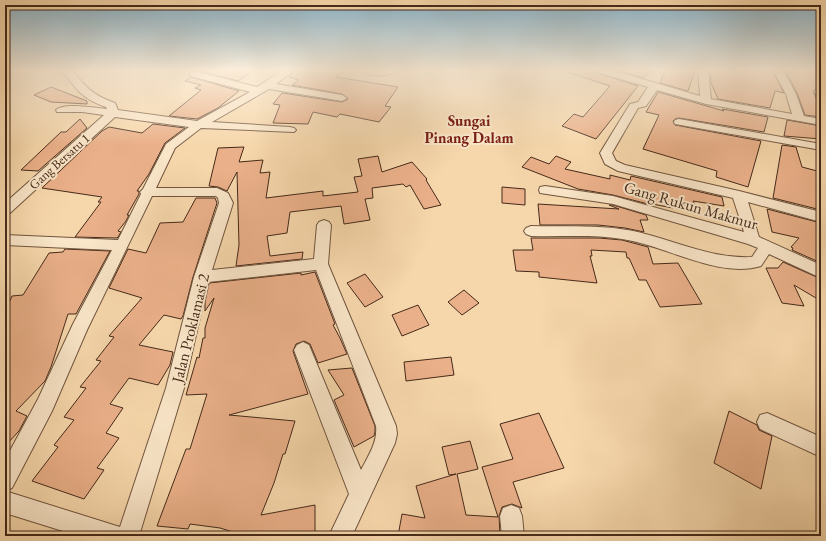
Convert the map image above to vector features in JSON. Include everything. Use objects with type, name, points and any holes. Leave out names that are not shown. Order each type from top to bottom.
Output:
[{"type":"street","points":[[87,95],[112,105],[113,113]]},
{"type":"street","points":[[5,481],[45,405],[79,329],[170,146],[200,125],[251,95]]},
{"type":"street","points":[[320,95],[342,98]]},
{"type":"street","points":[[648,95],[642,104],[634,106],[606,153],[607,160],[614,165],[739,195],[821,217]]},
{"type":"street","points":[[689,95],[710,101],[821,122]]},
{"type":"street","points":[[709,95],[719,128]]},
{"type":"street","points":[[791,95],[799,117]]},
{"type":"street","points":[[61,110],[82,109],[200,125],[290,130]]},
{"type":"street","name":"Gang Bersatu 1","points":[[5,210],[113,113]]},
{"type":"street","points":[[679,122],[821,147]]},
{"type":"street","name":"Gang Rukun Makmur","points":[[545,190],[613,200],[753,240],[821,272]]},
{"type":"street","name":"Jalan Proklamasi 2","points":[[128,536],[175,388],[202,277],[226,203],[225,197],[222,193],[146,192]]},
{"type":"street","points":[[739,195],[753,240]]},
{"type":"street","points":[[324,225],[321,264],[386,426],[387,434],[385,443],[340,536]]},
{"type":"street","points":[[531,231],[623,234],[720,260],[742,264],[756,262],[767,246]]},
{"type":"street","points":[[5,240],[122,245]]},
{"type":"street","points":[[202,277],[321,264]]},
{"type":"street","points":[[303,350],[360,494]]},
{"type":"street","points":[[767,422],[821,447]]},
{"type":"street","points":[[5,502],[115,536]]},
{"type":"building","points":[[35,95],[72,95],[87,101],[87,104],[51,102]]},
{"type":"building","points":[[195,95],[234,95],[218,108],[197,119],[169,116]]},
{"type":"building","points":[[280,95],[297,95],[342,102],[348,99],[343,95],[392,95],[385,106],[391,107],[379,122],[340,114],[337,117],[313,112],[308,124],[273,123],[280,105],[273,104]]},
{"type":"building","points":[[602,95],[631,95],[596,139],[562,126],[574,114],[583,117]]},
{"type":"building","points":[[656,95],[669,95],[724,111],[722,109],[768,117],[764,132],[679,118],[673,121],[675,125],[761,141],[748,187],[716,177],[717,171],[643,149],[659,115],[646,112]]},
{"type":"building","points":[[716,95],[774,95],[770,108],[718,99]]},
{"type":"building","points":[[798,95],[815,95],[816,98],[821,99],[821,117],[805,115]]},
{"type":"building","points":[[80,119],[87,128],[38,171],[21,170],[61,132],[66,132]]},
{"type":"building","points":[[787,120],[821,126],[821,139],[784,136]]},
{"type":"building","points":[[153,124],[185,128],[165,143],[149,174],[137,191],[139,191],[139,194],[127,215],[129,215],[126,221],[118,231],[121,232],[118,237],[75,237],[101,202],[98,202],[102,197],[42,188],[102,131],[109,127],[142,133]]},
{"type":"building","points":[[782,145],[796,147],[802,167],[821,172],[821,210],[773,198]]},
{"type":"building","points":[[244,147],[239,162],[263,160],[260,173],[270,172],[266,198],[323,191],[323,196],[358,192],[354,177],[362,176],[358,159],[378,156],[382,172],[412,162],[427,179],[426,180],[441,205],[424,209],[410,185],[406,187],[403,184],[372,188],[373,198],[365,199],[370,220],[344,224],[341,206],[290,212],[287,233],[267,236],[270,256],[303,252],[302,259],[236,266],[239,245],[237,172],[227,191],[218,187],[209,186],[218,148]]},
{"type":"building","points":[[556,156],[571,162],[565,169],[610,179],[610,175],[630,180],[631,176],[722,197],[724,206],[693,201],[696,207],[673,205],[673,208],[652,205],[613,195],[578,189],[522,167],[531,157],[549,164]]},
{"type":"building","points":[[502,187],[525,189],[525,205],[502,203]]},
{"type":"building","points":[[196,198],[215,198],[217,203],[193,277],[183,316],[181,319],[164,315],[139,345],[173,352],[170,365],[158,385],[129,378],[110,404],[123,408],[106,433],[119,438],[97,468],[104,470],[84,499],[32,481],[58,447],[54,445],[74,420],[64,417],[86,388],[80,387],[101,361],[96,360],[114,337],[109,336],[142,298],[109,288],[128,249],[146,253],[160,223],[183,222]]},
{"type":"building","points":[[538,204],[619,209],[609,205],[613,205],[646,215],[648,220],[640,220],[644,232],[598,225],[540,225]]},
{"type":"building","points":[[767,209],[821,223],[821,263],[792,250],[793,248],[791,247],[799,238],[772,232]]},
{"type":"building","points":[[531,238],[599,238],[622,240],[648,247],[653,264],[678,263],[702,304],[660,307],[646,280],[639,280],[629,258],[627,258],[626,252],[591,250],[592,256],[590,256],[597,283],[539,277],[539,272],[516,271],[513,250],[533,250]]},
{"type":"building","points":[[65,249],[110,251],[76,314],[68,314],[45,381],[16,411],[27,416],[19,431],[5,446],[5,312],[12,296],[23,295],[49,253],[63,252]]},
{"type":"building","points":[[783,262],[821,279],[821,301],[794,285],[804,306],[782,303],[766,268],[778,268]]},
{"type":"building","points":[[315,272],[335,324],[333,325],[347,354],[318,363],[310,344],[304,341],[296,344],[293,351],[308,394],[229,415],[295,421],[285,454],[283,454],[274,483],[261,515],[315,505],[315,536],[246,536],[220,528],[190,524],[188,529],[157,526],[186,449],[190,449],[207,394],[186,395],[197,357],[199,358],[203,338],[205,338],[205,328],[214,298],[205,311],[205,302],[209,283],[301,273],[301,275]]},
{"type":"building","points":[[365,274],[383,297],[365,307],[347,283]]},
{"type":"building","points":[[464,290],[479,303],[462,315],[448,302]]},
{"type":"building","points":[[418,305],[429,325],[402,336],[392,315]]},
{"type":"building","points":[[451,357],[454,375],[406,381],[404,362]]},
{"type":"building","points":[[352,368],[375,426],[374,436],[354,447],[334,400],[344,395],[328,370]]},
{"type":"building","points":[[729,411],[757,425],[759,430],[772,436],[761,489],[714,463]]},
{"type":"building","points":[[539,413],[564,468],[513,482],[522,508],[512,504],[502,507],[499,516],[500,536],[398,536],[402,514],[425,518],[416,486],[456,474],[449,475],[442,447],[470,441],[478,469],[457,474],[466,515],[498,517],[482,467],[513,459],[500,424]]},
{"type":"district","name":"Sungai Pinang Dalam","points":[[469,130]]}]
